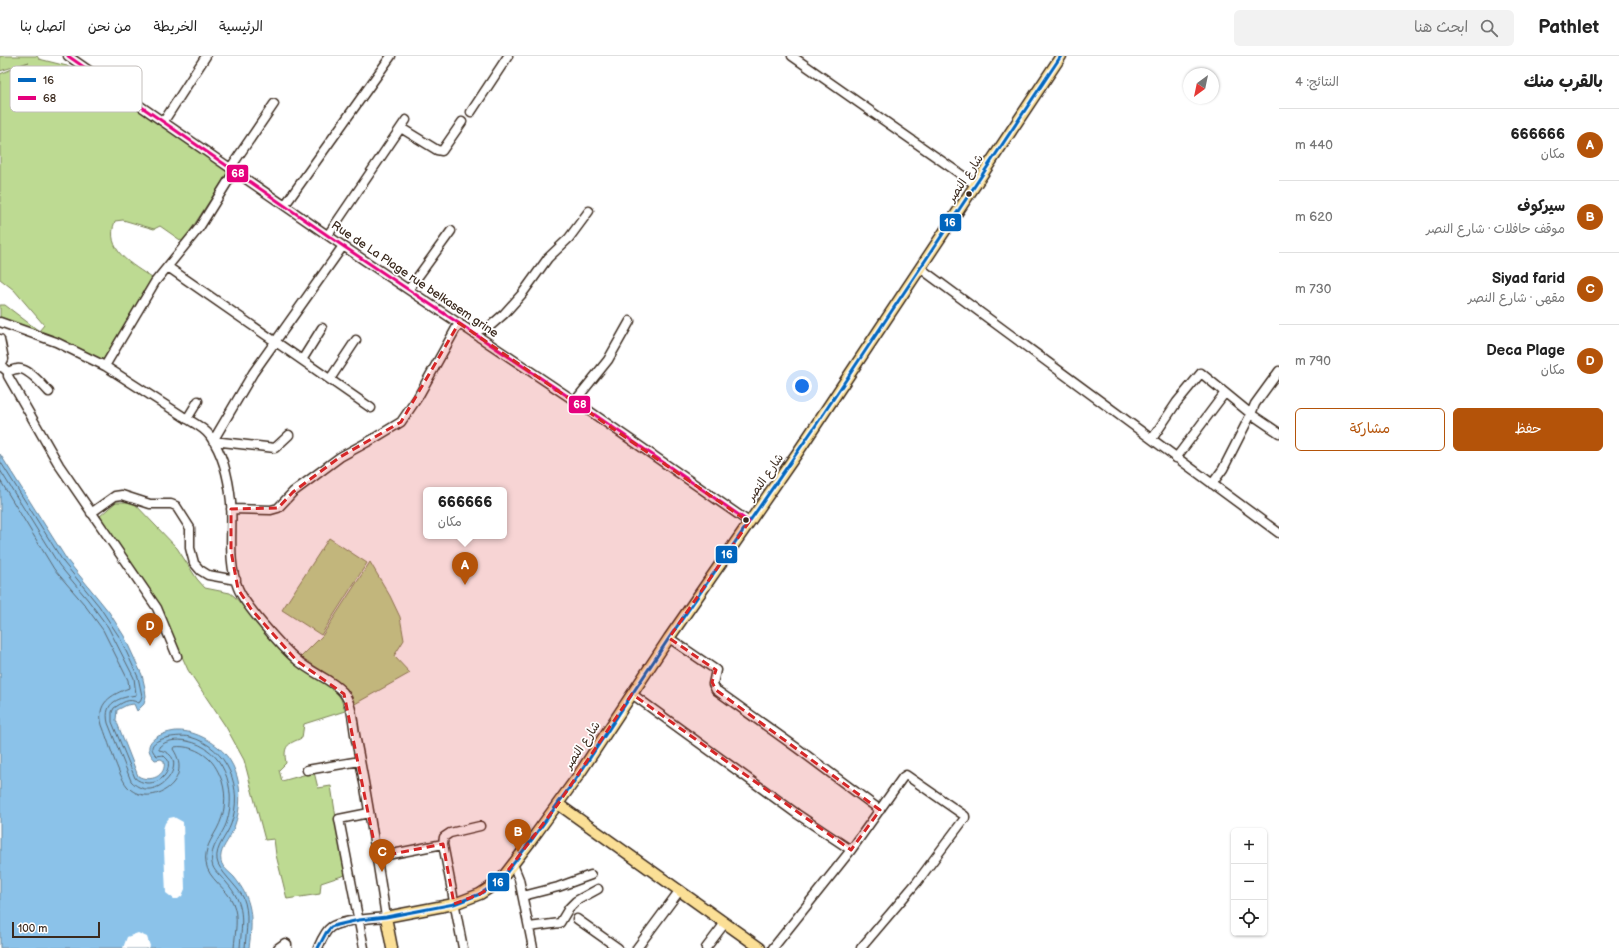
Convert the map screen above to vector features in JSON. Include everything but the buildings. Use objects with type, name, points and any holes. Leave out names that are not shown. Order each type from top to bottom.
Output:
[{"type":"main road","name":"شارع النصر","points":[[386,917],[454,904],[480,894],[500,881],[558,804],[669,638],[809,436],[1061,56]]},
{"type":"main road","points":[[558,804],[760,948]]},
{"type":"main road","points":[[386,917],[392,948]]},
{"type":"street","name":"Rue de La Plage rue belkasem grine","points":[[68,56],[83,66]]},
{"type":"street","points":[[164,121],[206,56]]},
{"type":"street","points":[[285,205],[391,56]]},
{"type":"street","points":[[470,112],[508,56]]},
{"type":"street","points":[[792,56],[976,185]]},
{"type":"street","points":[[105,366],[155,282],[199,228],[233,168],[274,104]]},
{"type":"street","name":"Rue de La Plage rue belkasem grine","points":[[142,106],[344,246],[749,522]]},
{"type":"street","points":[[328,235],[406,120]]},
{"type":"street","points":[[401,128],[437,150],[442,151],[462,122]]},
{"type":"street","points":[[472,332],[489,327],[504,314],[522,294],[548,258],[569,238],[589,211]]},
{"type":"street","points":[[409,289],[451,231]]},
{"type":"street","points":[[212,441],[253,373],[344,246]]},
{"type":"street","points":[[168,267],[371,408]]},
{"type":"street","points":[[920,268],[1279,533]]},
{"type":"street","points":[[575,402],[608,360],[630,321]]},
{"type":"street","points":[[0,322],[56,342],[105,366],[207,433],[217,447],[229,490],[231,551],[238,589],[251,609],[297,661],[333,683],[344,694],[349,707],[360,761],[386,917],[359,920],[331,927],[318,948]]},
{"type":"street","points":[[230,510],[272,510],[278,508],[293,492],[340,457],[401,422],[418,396],[459,323]]},
{"type":"street","points":[[302,360],[322,328]]},
{"type":"street","points":[[0,339],[4,358],[0,366],[8,372],[8,376],[59,465],[82,496],[91,513],[157,608],[177,656]]},
{"type":"street","points":[[330,379],[356,340]]},
{"type":"street","points":[[8,372],[18,368],[24,370],[49,392]]},
{"type":"street","points":[[1212,484],[1223,469],[1255,404],[1279,372]]},
{"type":"street","points":[[1152,440],[1177,402],[1201,373],[1221,389],[1224,394],[1279,433]]},
{"type":"street","points":[[1176,458],[1224,394]]},
{"type":"street","points":[[187,419],[198,401]]},
{"type":"street","points":[[212,441],[275,448],[289,435]]},
{"type":"street","points":[[91,513],[115,496],[122,495],[150,504],[171,504],[176,506],[190,528],[190,548],[194,563],[200,570],[208,575],[236,580]]},
{"type":"street","points":[[669,638],[716,670],[712,684],[716,690],[880,810]]},
{"type":"street","points":[[632,694],[796,814],[851,850]]},
{"type":"street","points":[[307,770],[360,761]]},
{"type":"street","points":[[773,948],[851,850],[903,777],[906,775],[965,816],[965,818],[917,882],[861,948]]},
{"type":"street","points":[[364,948],[339,818],[369,813]]},
{"type":"street","points":[[463,948],[443,844],[444,837],[450,833],[480,826]]},
{"type":"street","points":[[377,857],[443,844]]},
{"type":"street","points":[[513,864],[520,879],[533,948]]},
{"type":"street","points":[[523,896],[558,887],[591,875]]},
{"type":"street","points":[[529,927],[560,923],[569,908],[576,901],[598,889]]},
{"type":"street","points":[[638,948],[680,890]]},
{"type":"street","points":[[578,919],[618,948]]},
{"type":"street","points":[[706,948],[725,922]]},
{"type":"street","points":[[278,948],[285,943],[287,944],[287,948]]},
{"type":"highlighted area","points":[[459,323],[749,522],[669,638],[716,670],[712,682],[716,690],[880,810],[851,850],[632,694],[558,804],[500,881],[480,894],[454,904],[443,844],[377,857],[344,694],[297,661],[251,609],[238,589],[231,551],[231,509],[278,508],[293,492],[340,457],[401,422]]},
{"type":"green space","points":[[0,56],[37,56],[39,59],[67,66],[19,66],[29,62],[16,66],[10,66],[10,68],[0,71]]},
{"type":"green space","points":[[10,70],[10,112],[142,112],[142,110],[229,171],[183,242],[160,226],[154,229],[123,220],[115,221],[113,241],[117,249],[129,262],[152,278],[103,360],[94,359],[0,319],[0,305],[5,305],[39,331],[44,325],[14,290],[0,279],[0,74]]},
{"type":"green space","points":[[116,502],[133,502],[177,548],[197,579],[205,588],[230,593],[234,596],[298,667],[331,687],[341,699],[345,711],[304,724],[302,738],[287,746],[285,753],[286,763],[279,770],[282,781],[314,772],[318,788],[331,786],[345,875],[321,883],[320,894],[287,899],[276,855],[274,839],[265,840],[244,760],[226,727],[188,670],[165,618],[109,534],[100,516]]},
{"type":"green space","points":[[329,538],[367,563],[321,635],[282,610]]},
{"type":"green space","points":[[370,562],[390,596],[400,617],[404,640],[394,656],[410,673],[353,705],[346,689],[336,680],[301,657],[322,636]]},
{"type":"water","points":[[0,454],[67,560],[109,612],[124,636],[142,675],[146,696],[144,704],[137,711],[134,704],[127,705],[117,710],[116,720],[138,776],[148,779],[157,777],[163,771],[164,761],[161,759],[155,760],[150,754],[150,743],[158,736],[176,731],[193,733],[209,741],[227,756],[233,766],[237,777],[240,801],[235,825],[222,851],[221,861],[224,867],[240,885],[248,902],[251,919],[249,948],[0,948]]},
{"type":"pier","points":[[174,817],[183,822],[185,889],[182,896],[178,899],[174,899],[166,893],[163,829],[169,818]]},
{"type":"pier","points":[[138,933],[147,937],[150,946],[149,948],[123,948],[127,937]]},
{"type":"transit line","name":"68","points":[[68,56],[82,66]]},
{"type":"transit line","name":"16","points":[[318,948],[331,927],[359,920],[386,917],[454,904],[480,894],[500,881],[578,776],[669,638],[816,425],[1061,56]]},
{"type":"transit line","name":"68","points":[[142,107],[343,246],[575,401],[749,522]]},
{"type":"place","name":"666666","points":[[465,585]]},
{"type":"place","name":"Deca Plage","points":[[150,646]]},
{"type":"place","name":"سيركوف","points":[[518,852]]},
{"type":"place","name":"Siyad farid","points":[[382,872]]}]
